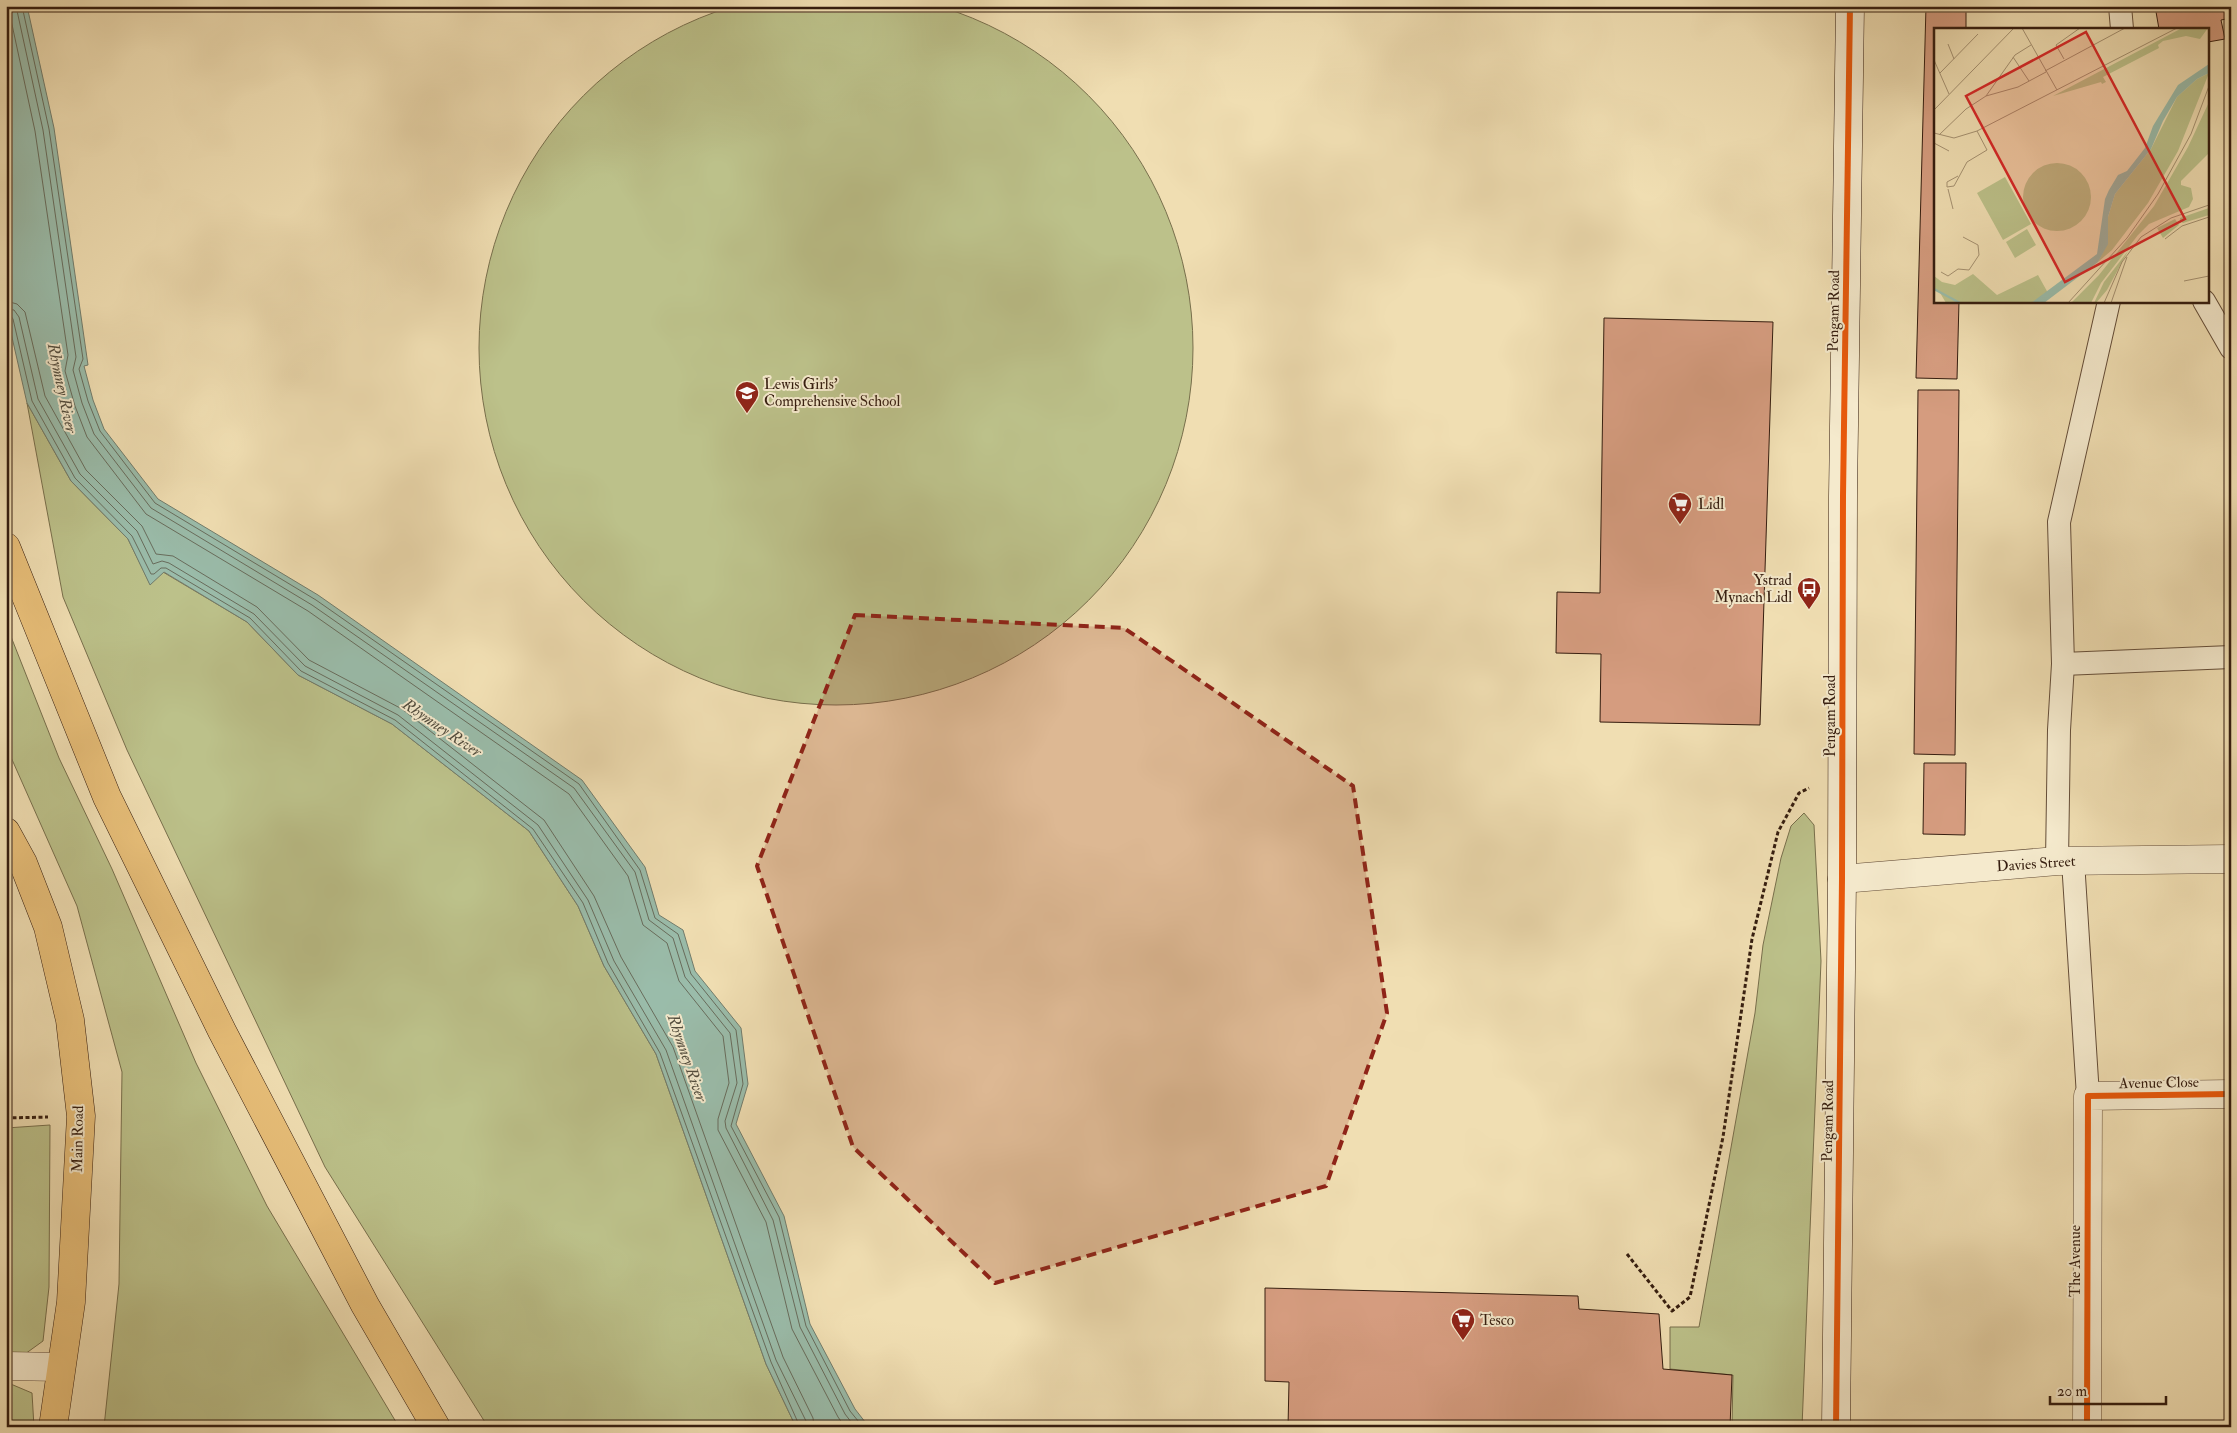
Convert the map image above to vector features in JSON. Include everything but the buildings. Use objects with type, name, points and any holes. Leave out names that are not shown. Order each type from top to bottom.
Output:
[{"type":"main road","points":[[6,547],[111,806],[222,1031],[365,1306],[436,1427]]},
{"type":"main road","name":"Main Road","points":[[6,832],[23,863],[48,927],[70,1020],[81,1116],[71,1302],[53,1427]]},
{"type":"street","name":"Pengam Road","points":[[1836,1427],[1842,879],[1843,496],[1850,6]]},
{"type":"street","name":"Davies Street","points":[[1842,879],[2065,861],[2231,859]]},
{"type":"street","name":"Avenue Close","points":[[2088,1096],[2231,1094]]},
{"type":"street","name":"The Avenue","points":[[2087,1427],[2088,1096]]},
{"type":"street","points":[[6,1366],[61,1367]]},
{"type":"lane","points":[[2120,6],[2122,28]]},
{"type":"lane","points":[[2088,1096],[2065,861],[2058,730],[2064,664],[2059,522],[2109,302]]},
{"type":"lane","points":[[2205,302],[2231,348]]},
{"type":"lane","points":[[2064,664],[2231,656]]},
{"type":"path","points":[[1627,1254],[1672,1311],[1690,1297],[1722,1137],[1752,939],[1778,832],[1799,793],[1842,770]]},
{"type":"path","points":[[6,1118],[39,1117]]},
{"type":"highlighted area","points":[[855,615],[1124,628],[1353,786],[1387,1013],[1326,1186],[995,1283],[853,1147],[757,866]]},
{"type":"green space","points":[[762,-1],[910,-1],[940,6],[973,18],[1004,33],[1034,51],[1063,72],[1089,95],[1112,121],[1133,150],[1151,180],[1166,211],[1178,244],[1186,278],[1193,348],[1191,383],[1186,418],[1178,452],[1166,485],[1151,516],[1133,546],[1112,575],[1089,601],[1063,624],[1034,645],[1004,663],[973,678],[940,690],[906,698],[871,703],[836,705],[801,703],[766,698],[732,690],[699,678],[668,663],[638,645],[609,624],[583,601],[560,575],[539,546],[521,516],[506,485],[494,452],[486,418],[481,383],[479,348],[481,313],[486,278],[494,244],[506,211],[521,180],[539,150],[560,121],[583,95],[609,72],[638,51],[668,33],[699,18],[732,6]]},
{"type":"green space","points":[[27,403],[71,481],[128,539],[150,584],[163,572],[247,622],[298,675],[392,724],[529,831],[578,906],[604,966],[656,1054],[766,1364],[796,1427],[488,1427],[325,1167],[127,750],[63,597]]},
{"type":"green space","points":[[6,624],[59,758],[112,869],[196,1063],[267,1206],[399,1427],[104,1427],[119,1284],[122,1072],[77,906],[6,746]]},
{"type":"green space","points":[[1804,813],[1814,825],[1821,961],[1802,1427],[1732,1427],[1733,1375],[1670,1369],[1670,1327],[1699,1327],[1755,1013],[1763,945],[1781,858],[1791,826]]},
{"type":"green space","points":[[50,1125],[49,1287],[43,1341],[25,1354],[6,1355],[6,1128]]},
{"type":"green space","points":[[6,1382],[32,1393],[34,1427],[6,1427]]},
{"type":"water","name":"Rhymney River","points":[[6,6],[27,6],[54,128],[88,365],[84,366],[93,400],[104,429],[158,499],[318,595],[582,780],[645,867],[659,915],[683,930],[695,971],[741,1028],[748,1084],[736,1124],[784,1216],[810,1324],[855,1409],[869,1427],[796,1427],[766,1364],[656,1054],[604,966],[578,906],[529,831],[392,724],[298,675],[247,622],[164,572],[150,585],[128,539],[71,481],[27,403],[6,311]]},
{"type":"cycle path","points":[[1836,1427],[1842,879],[1843,496],[1850,6]]},
{"type":"cycle path","points":[[2087,1427],[2088,1096],[2231,1094]]},
{"type":"place","name":"Lewis Girls' Comprehensive School","points":[[747,414]]},
{"type":"place","name":"Lidl","points":[[1680,525]]},
{"type":"place","name":"Ystrad Mynach Lidl","points":[[1809,610]]},
{"type":"place","name":"Tesco","points":[[1463,1341]]}]
